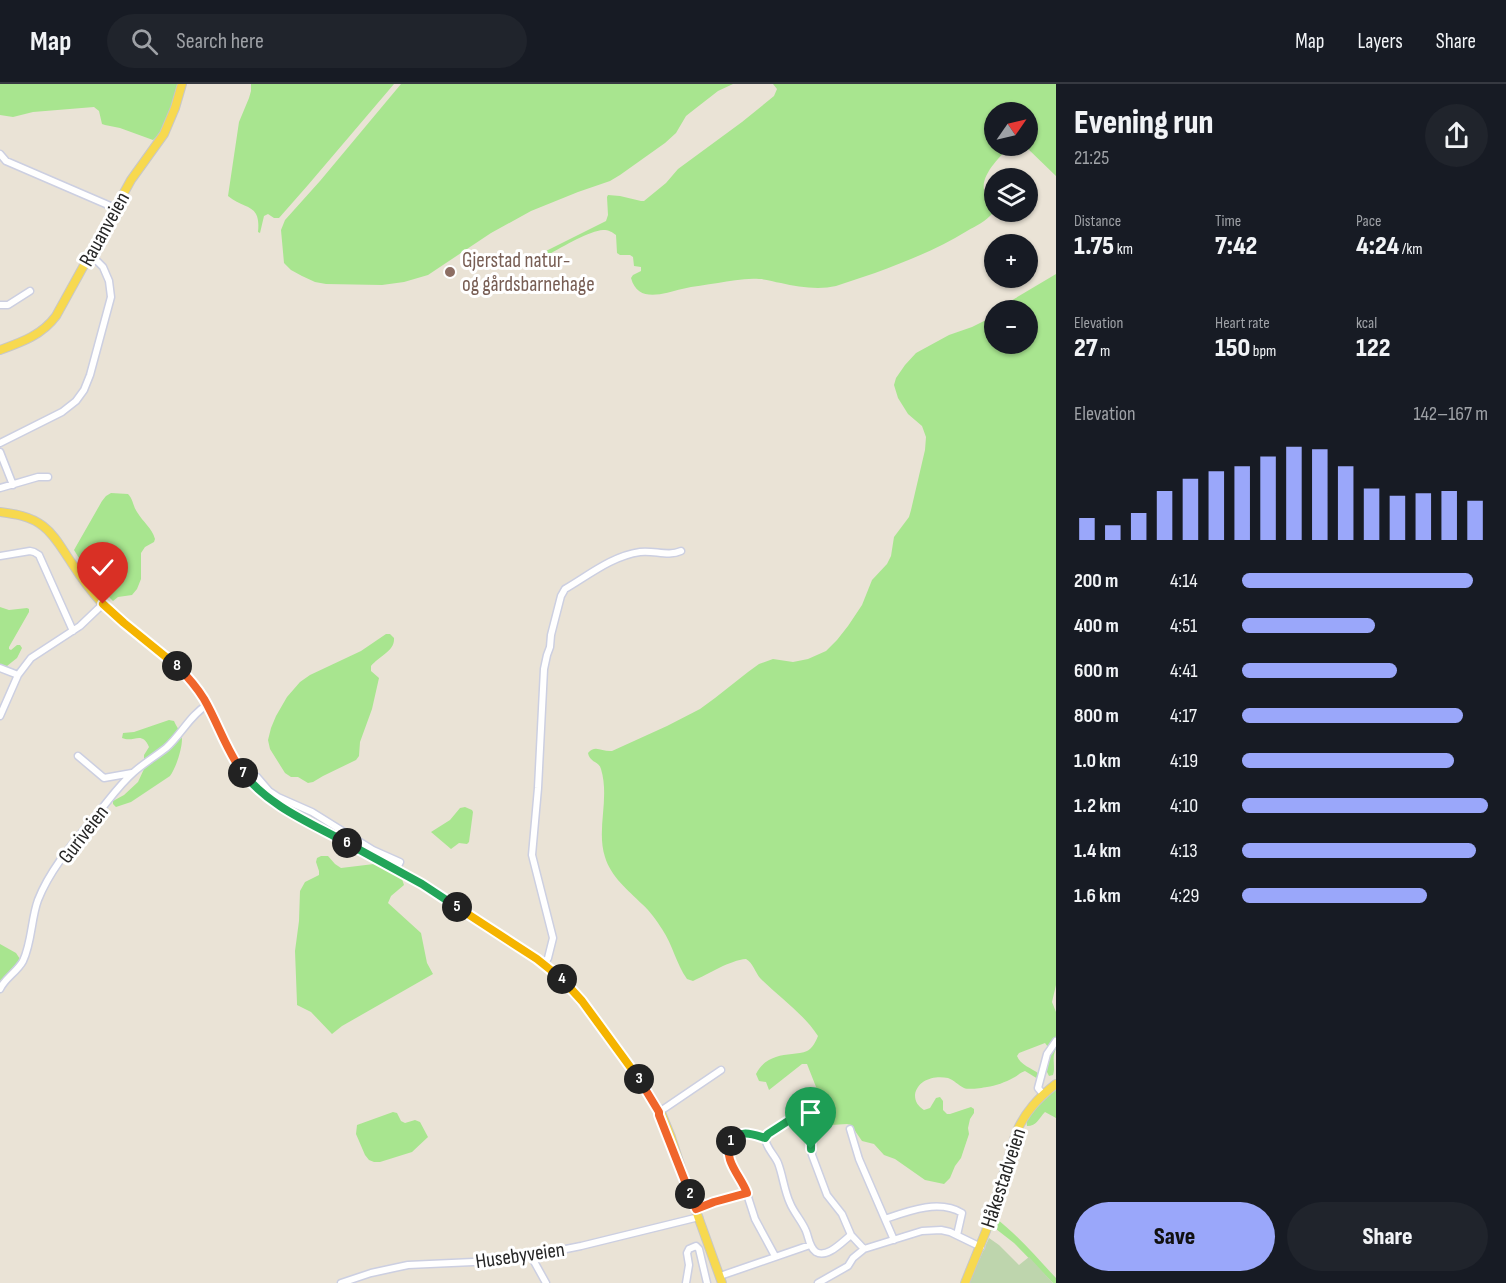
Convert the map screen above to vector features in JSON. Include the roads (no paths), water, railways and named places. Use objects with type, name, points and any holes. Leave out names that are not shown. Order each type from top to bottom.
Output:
[{"type":"main road","name":"Rauanveien","points":[[0,350],[43,330],[58,312],[135,173],[164,134],[182,84]]},
{"type":"main road","points":[[0,512],[26,517],[45,527],[103,604],[178,666],[194,684],[207,705],[229,752],[242,773],[262,794],[282,808],[455,905],[544,964],[564,981],[582,1001],[662,1114],[722,1281]]},
{"type":"main road","name":"Håkestadveien","points":[[965,1283],[981,1247],[1016,1133],[1026,1112],[1056,1084]]},
{"type":"street","points":[[0,154],[6,161],[115,208]]},
{"type":"street","points":[[0,443],[62,412],[76,401],[84,390],[111,297],[109,281],[103,267],[89,257]]},
{"type":"street","points":[[0,305],[8,305],[30,291]]},
{"type":"street","points":[[0,452],[12,485]]},
{"type":"street","points":[[0,488],[38,477],[48,477]]},
{"type":"street","points":[[544,964],[548,958],[553,938],[532,855],[532,843],[538,788],[544,669],[561,596],[565,589],[619,556],[651,551],[669,554],[681,550]]},
{"type":"street","points":[[0,556],[30,551],[39,555],[73,631]]},
{"type":"street","points":[[0,717],[18,675],[31,658],[73,631],[103,604]]},
{"type":"street","points":[[0,668],[18,675]]},
{"type":"street","name":"Guriveien","points":[[0,989],[18,969],[26,955],[38,901],[48,880],[73,844],[132,773],[171,744],[188,722],[207,705]]},
{"type":"street","points":[[78,756],[104,778],[132,773]]},
{"type":"street","points":[[1043,1094],[1038,1088],[1047,1054],[1056,1041]]},
{"type":"street","points":[[659,1112],[721,1070]]},
{"type":"street","points":[[817,1102],[768,1134],[765,1144],[777,1162],[791,1205],[806,1230],[810,1245],[816,1252],[824,1254],[833,1250],[851,1235]]},
{"type":"street","points":[[805,1110],[812,1133],[812,1155],[827,1195],[842,1214],[851,1235],[864,1249]]},
{"type":"street","points":[[850,1129],[859,1159],[894,1240]]},
{"type":"street","points":[[765,1138],[742,1133],[733,1137],[729,1143],[728,1154],[747,1193],[755,1219],[775,1256]]},
{"type":"street","name":"Husebyveien","points":[[341,1283],[371,1273],[408,1265],[495,1261],[581,1246],[697,1213],[714,1202],[747,1193]]},
{"type":"street","points":[[885,1219],[920,1208],[938,1207],[958,1210],[962,1213],[957,1235]]},
{"type":"street","points":[[818,1283],[848,1266],[853,1258],[864,1249],[922,1231],[941,1230],[981,1247]]},
{"type":"street","points":[[722,1281],[775,1256],[810,1245]]},
{"type":"street","points":[[686,1283],[689,1264],[687,1253],[689,1249],[696,1246],[699,1249],[707,1283]]},
{"type":"street","points":[[531,1256],[546,1283]]},
{"type":"place","name":"Gjerstad natur- og gårdsbarnehage","points":[[450,272]]}]
